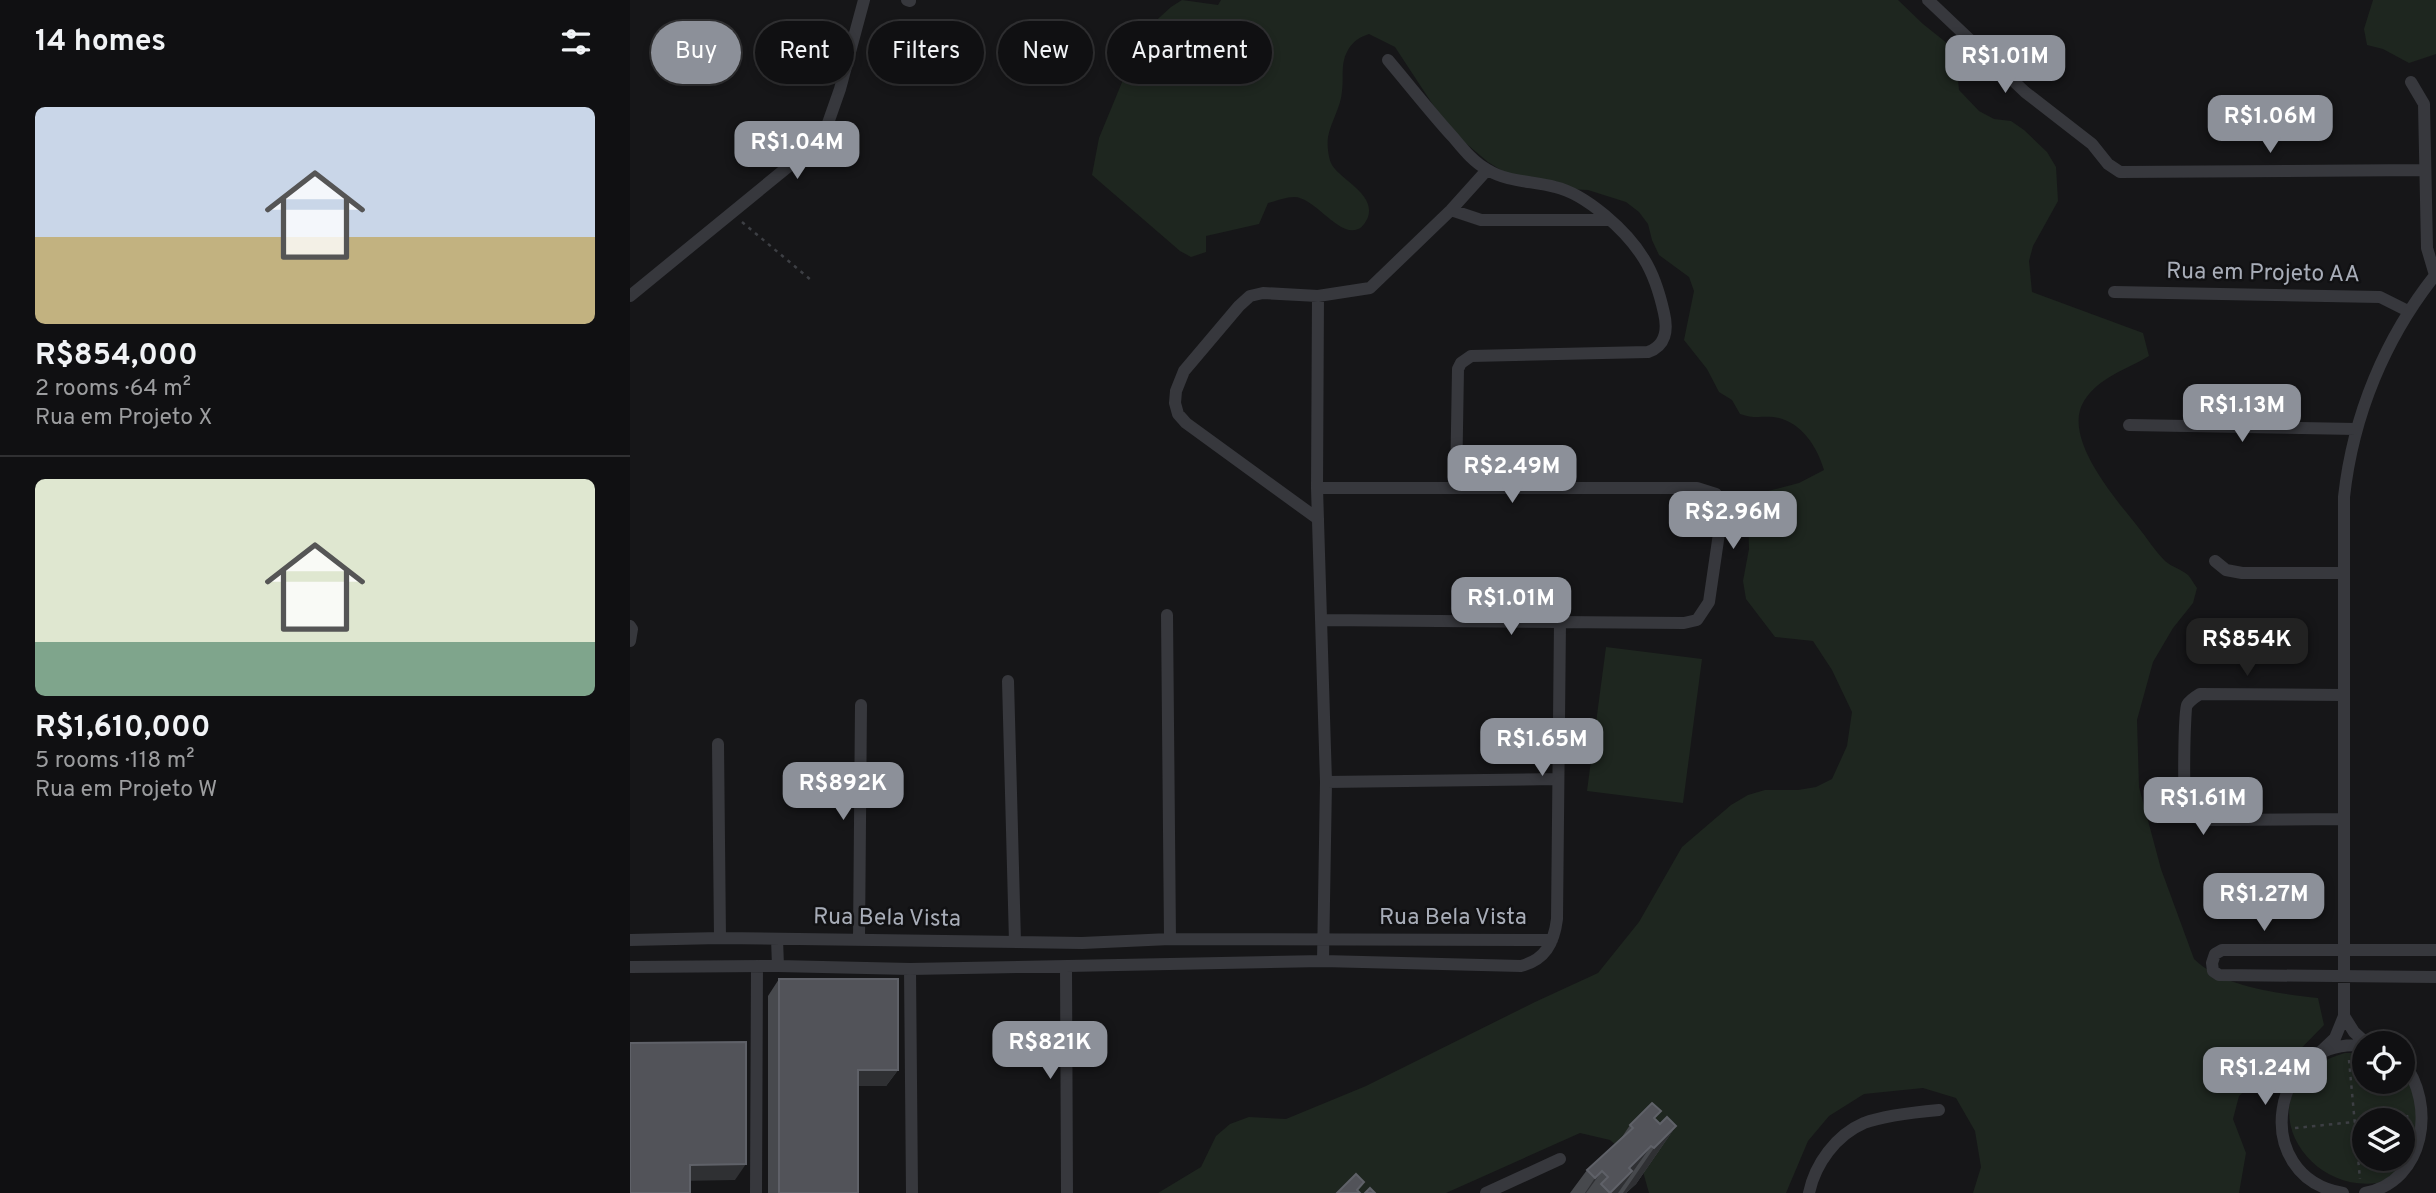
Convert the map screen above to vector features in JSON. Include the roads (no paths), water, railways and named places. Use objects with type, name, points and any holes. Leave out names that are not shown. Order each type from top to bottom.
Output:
[{"type":"street","points":[[630,296],[811,148],[827,126],[864,0]]},
{"type":"street","points":[[1928,0],[2025,92],[2092,144],[2115,170],[2126,173],[2424,170]]},
{"type":"street","points":[[1388,60],[1442,125],[1469,155],[1487,170],[1504,177],[1570,191],[1609,220],[1630,240],[1653,275],[1665,316],[1666,333],[1663,342],[1657,349],[1648,352],[1471,356],[1465,359],[1458,369],[1456,488]]},
{"type":"street","points":[[2340,1193],[2323,1187],[2300,1170],[2291,1158],[2281,1130],[2281,1113],[2284,1096],[2292,1081],[2302,1068],[2335,1038],[2344,1016],[2344,497],[2348,464],[2356,429],[2374,377],[2408,311],[2436,274],[2427,248],[2424,104],[2411,82]]},
{"type":"street","points":[[1318,519],[1186,423],[1178,414],[1175,403],[1176,391],[1184,371],[1250,296],[1263,293],[1318,296],[1370,288],[1451,210],[1487,170]]},
{"type":"street","points":[[1451,210],[1481,220],[1609,220]]},
{"type":"street","name":"Rua em Projeto AA","points":[[2114,292],[2381,297],[2408,311]]},
{"type":"street","points":[[1318,296],[1317,488],[1326,782],[1323,961]]},
{"type":"street","points":[[2129,425],[2356,429]]},
{"type":"street","points":[[1317,488],[1697,488],[1709,490],[1720,499],[1723,506],[1709,602],[1696,620],[1684,623],[1322,620]]},
{"type":"street","points":[[2215,561],[2226,570],[2242,573],[2344,573]]},
{"type":"street","points":[[1167,615],[1170,939]]},
{"type":"street","points":[[1552,940],[1557,919],[1560,621]]},
{"type":"street","points":[[630,626],[630,641]]},
{"type":"street","points":[[1009,681],[1015,942]]},
{"type":"street","points":[[2344,695],[2200,694],[2187,705],[2184,716],[2186,768],[2183,799],[2186,810],[2192,817],[2204,820],[2344,819]]},
{"type":"street","points":[[859,939],[861,705]]},
{"type":"street","points":[[718,744],[720,938]]},
{"type":"street","points":[[1326,782],[1558,779]]},
{"type":"street","name":"Rua Bela Vista","points":[[630,940],[720,938],[1082,943],[1170,939],[1324,938],[1552,940],[1542,957],[1534,963],[1521,966],[1323,961],[911,970],[778,966],[630,967]]},
{"type":"street","points":[[777,939],[778,966]]},
{"type":"street","points":[[1082,943],[1082,968]]},
{"type":"street","points":[[2436,950],[2222,950],[2215,954],[2212,963],[2213,971],[2219,975],[2436,977]]},
{"type":"street","points":[[756,1193],[757,966]]},
{"type":"street","points":[[1066,968],[1067,1193]]},
{"type":"street","points":[[911,970],[912,1193]]},
{"type":"street","points":[[2344,1016],[2353,1031]]},
{"type":"street","points":[[2315,1057],[2331,1049],[2352,1045]]},
{"type":"street","points":[[2363,1187],[2385,1189],[2404,1175],[2420,1156],[2428,1132],[2429,1115],[2423,1088],[2415,1076]]},
{"type":"street","points":[[1809,1193],[1819,1164],[1833,1146],[1864,1123],[1915,1112],[1939,1110]]},
{"type":"street","points":[[1486,1193],[1560,1159]]}]
